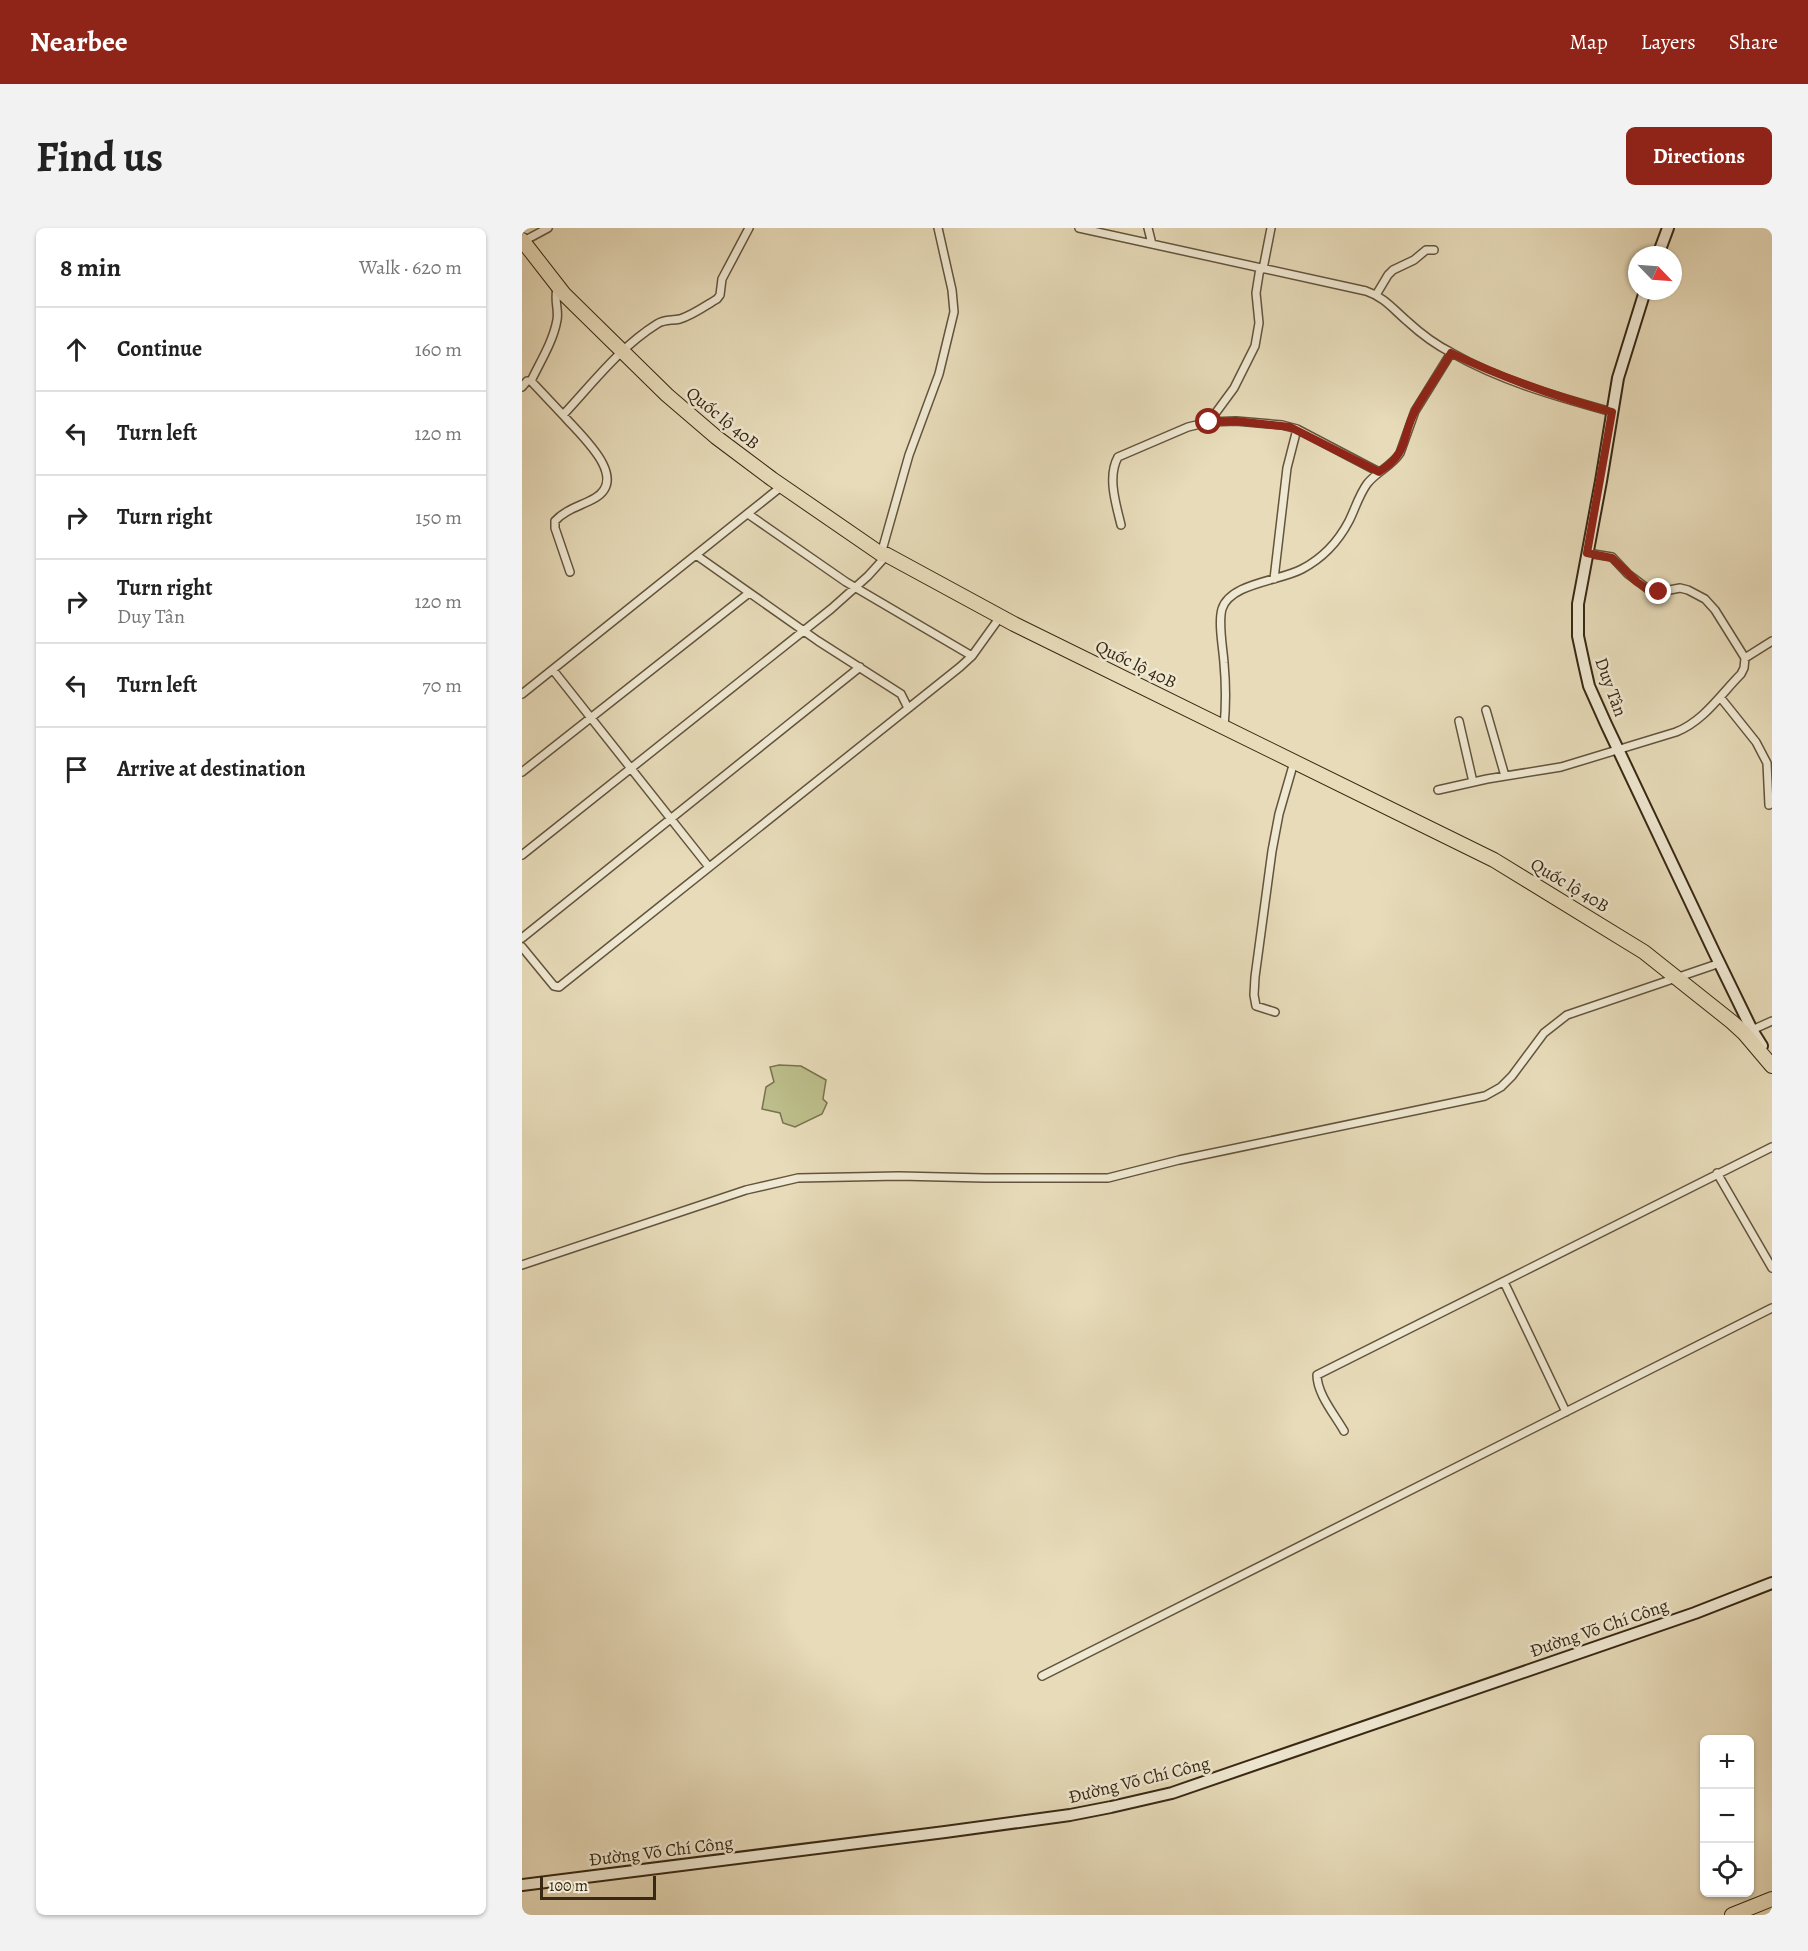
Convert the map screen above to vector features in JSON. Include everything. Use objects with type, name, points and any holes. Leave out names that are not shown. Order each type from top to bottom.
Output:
[{"type":"highway","name":"Quốc lộ 40B","points":[[522,241],[558,285],[667,395],[716,437],[782,486],[884,555],[1000,616],[1494,860],[1644,952],[1744,1033],[1772,1065]]},
{"type":"highway","points":[[1732,1915],[1772,1899]]},
{"type":"main road","points":[[1661,246],[1668,228]]},
{"type":"main road","name":"Duy Tân","points":[[1642,300],[1618,378],[1578,604],[1578,636],[1589,686],[1752,1030],[1772,1065]]},
{"type":"main road","name":"Đường Võ Chí Công","points":[[522,1885],[1070,1815],[1172,1792],[1695,1613],[1772,1583]]},
{"type":"street","points":[[522,241],[548,228]]},
{"type":"street","points":[[563,415],[622,351],[656,325],[690,314],[717,299],[720,295],[722,279],[749,228]]},
{"type":"street","points":[[522,855],[804,631],[856,587],[884,555],[909,455],[939,374],[954,312],[952,290],[938,228]]},
{"type":"street","points":[[1079,228],[1354,288],[1376,295],[1418,330],[1451,353],[1495,374],[1553,395],[1612,412]]},
{"type":"street","points":[[1148,228],[1152,244]]},
{"type":"street","points":[[1209,422],[1234,388],[1256,346],[1259,323],[1256,293],[1271,228]]},
{"type":"street","points":[[1376,295],[1393,270],[1414,260],[1426,250],[1434,250]]},
{"type":"street","points":[[522,387],[527,381],[531,381],[544,356],[556,324],[555,304],[558,285]]},
{"type":"street","points":[[1224,727],[1226,707],[1221,617],[1225,602],[1233,594],[1288,576],[1302,569],[1334,545],[1349,521],[1362,492],[1400,453],[1415,411],[1451,353]]},
{"type":"street","points":[[531,381],[600,458],[608,476],[607,485],[598,495],[568,510],[555,521],[555,528],[570,572]]},
{"type":"street","points":[[1121,525],[1113,480],[1118,457],[1188,426],[1209,422],[1236,421],[1266,423],[1297,429],[1379,472]]},
{"type":"street","points":[[1274,579],[1287,468],[1297,429]]},
{"type":"street","points":[[522,694],[782,486]]},
{"type":"street","points":[[748,514],[856,587],[972,656]]},
{"type":"street","points":[[1438,790],[1505,776],[1561,768],[1683,729],[1705,713],[1741,674],[1745,658],[1715,610],[1705,599],[1680,588],[1653,591],[1628,574],[1612,558],[1587,553]]},
{"type":"street","points":[[696,555],[804,631],[901,694],[908,708]]},
{"type":"street","points":[[522,772],[749,593]]},
{"type":"street","points":[[522,947],[558,988],[972,656],[1000,616]]},
{"type":"street","points":[[1745,658],[1772,641]]},
{"type":"street","points":[[522,938],[860,667]]},
{"type":"street","points":[[553,670],[709,867]]},
{"type":"street","points":[[1720,697],[1756,742],[1767,764],[1769,805]]},
{"type":"street","points":[[1486,710],[1505,776]]},
{"type":"street","points":[[1459,721],[1473,782]]},
{"type":"street","points":[[1275,1012],[1256,1006],[1254,995],[1272,851],[1279,814],[1294,762]]},
{"type":"street","points":[[522,1264],[746,1190],[798,1178],[899,1176],[1108,1178],[1179,1160],[1485,1096],[1501,1087],[1544,1033],[1567,1015],[1720,963]]},
{"type":"street","points":[[1752,1030],[1772,1021]]},
{"type":"street","points":[[1344,1431],[1324,1396],[1317,1376],[1772,1147]]},
{"type":"street","points":[[1718,1173],[1772,1268]]},
{"type":"street","points":[[1504,1282],[1566,1412]]},
{"type":"street","points":[[1042,1676],[1772,1308]]},
{"type":"green space","points":[[801,1066],[826,1080],[823,1099],[827,1103],[822,1114],[795,1127],[783,1123],[780,1113],[762,1109],[766,1087],[774,1082],[770,1067]]},
{"type":"route","points":[[1209,422],[1266,423],[1297,429],[1379,472],[1393,462],[1400,453],[1415,411],[1451,353],[1495,374],[1553,395],[1612,412],[1587,553],[1612,558],[1637,582],[1648,589],[1659,592]]}]
